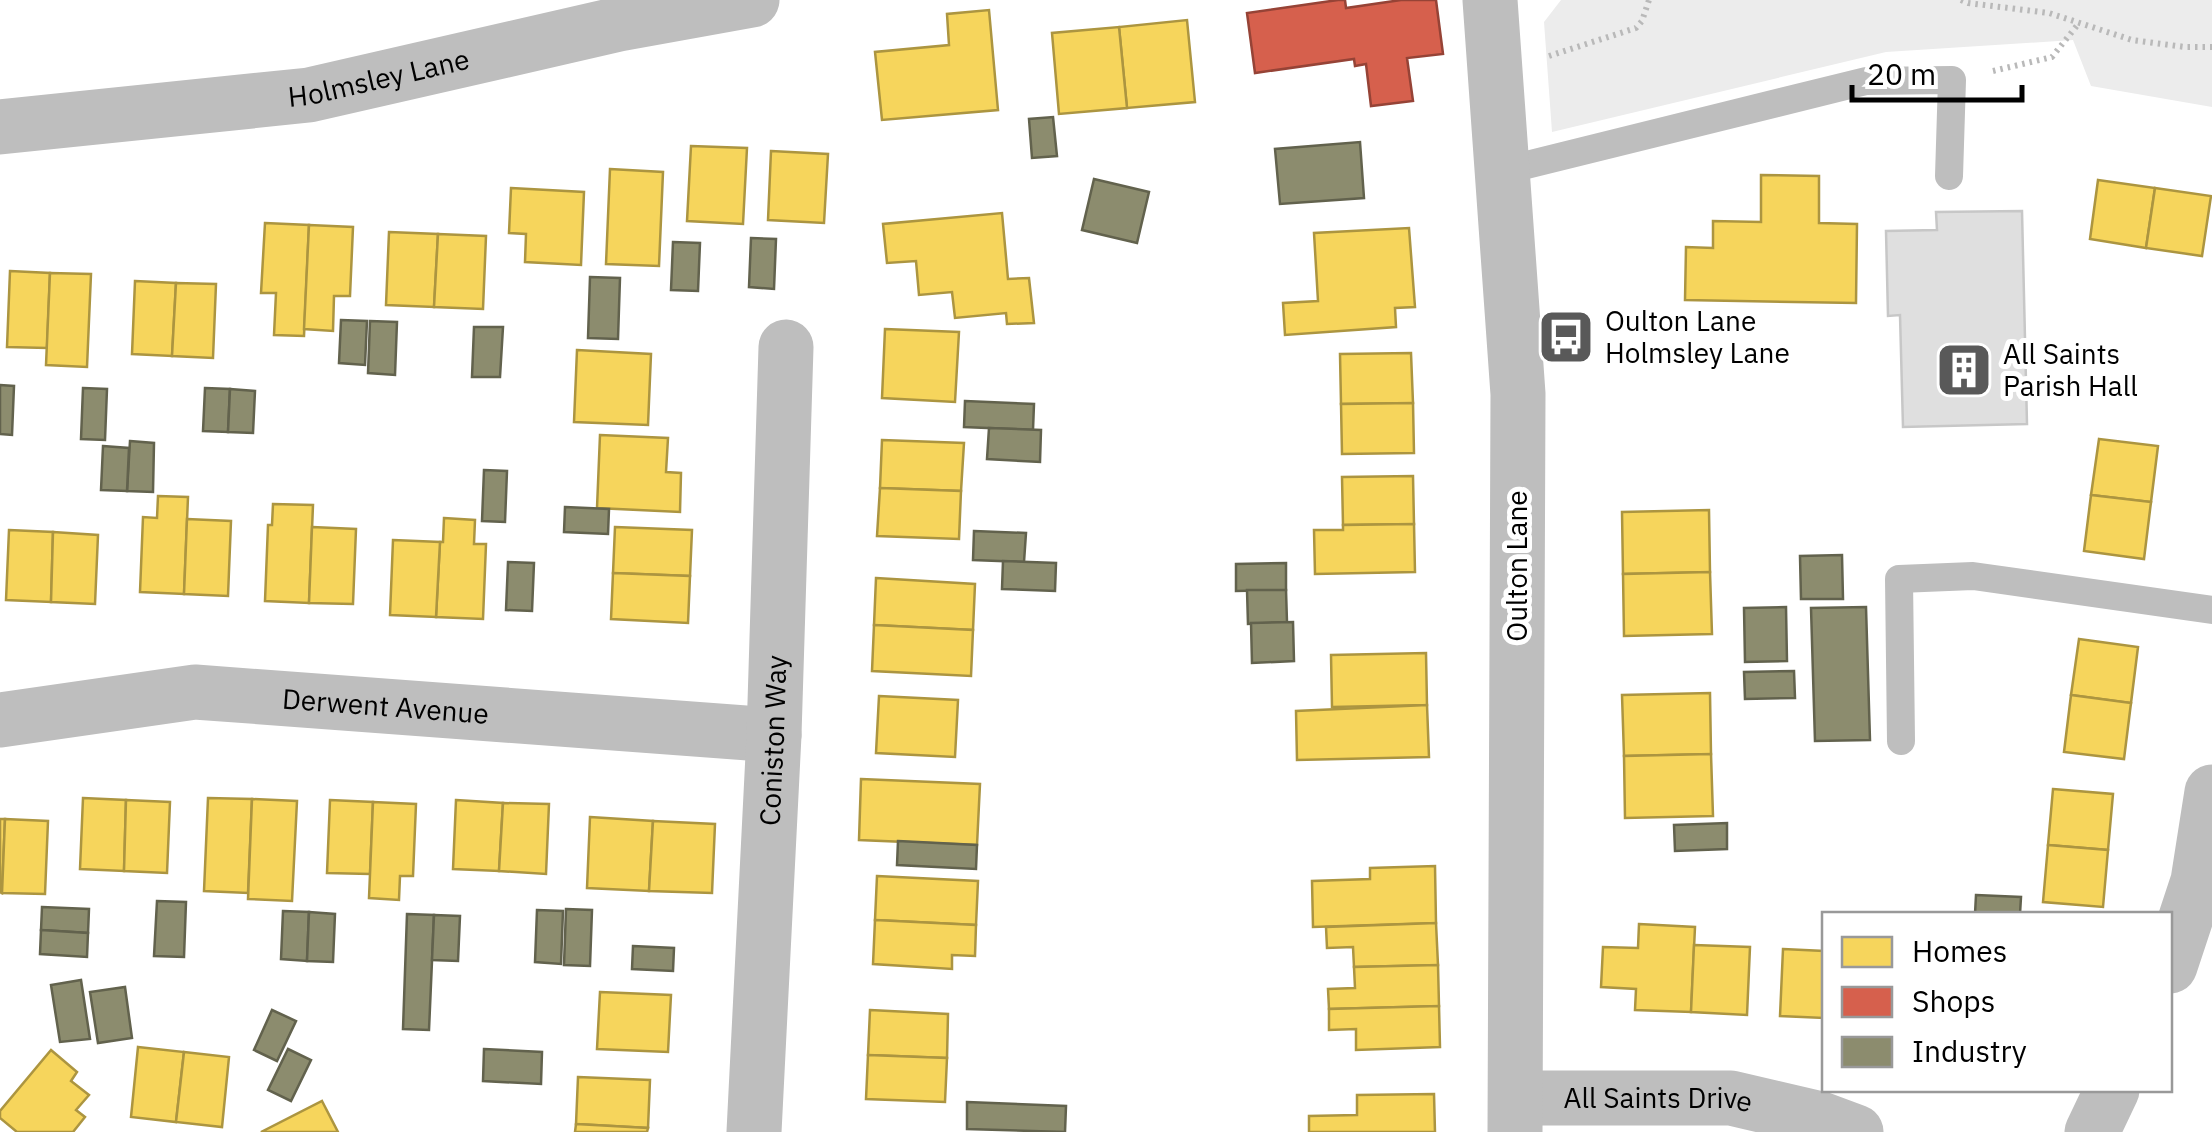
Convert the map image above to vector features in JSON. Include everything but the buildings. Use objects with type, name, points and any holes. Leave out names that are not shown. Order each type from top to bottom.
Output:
[{"type":"street","name":"Holmsley Lane","points":[[0,126],[309,94],[619,24],[752,0]]},
{"type":"street","name":"Oulton Lane","points":[[1490,0],[1518,394],[1515,1115]]},
{"type":"street","name":"Coniston Way","points":[[754,1132],[774,735],[786,347]]},
{"type":"street","name":"Derwent Avenue","points":[[0,720],[195,692],[774,735]]},
{"type":"street","points":[[2172,960],[2198,881],[2212,792]]},
{"type":"street","points":[[2092,1132],[2111,1092]]},
{"type":"street","name":"All Saints Drive","points":[[1515,1115],[1731,1098],[1821,1119],[1856,1132]]},
{"type":"lane","points":[[1502,171],[1866,81],[1952,80],[1949,176]]},
{"type":"lane","points":[[1901,741],[1899,579],[1973,576],[2212,610]]},
{"type":"path","points":[[1496,72],[1636,28],[1649,0]]},
{"type":"path","points":[[1961,0],[2049,14],[2132,40],[2212,47]]},
{"type":"path","points":[[1952,80],[2052,57],[2079,24]]},
{"type":"shaded area","points":[[1561,0],[2212,0],[2212,107],[2091,86],[2073,40],[1886,52],[1552,132],[1544,22]]},
{"type":"place","name":"Oulton Lane Holmsley Lane","points":[[1566,337]]},
{"type":"place","name":"All Saints Parish Hall","points":[[1964,370]]}]
